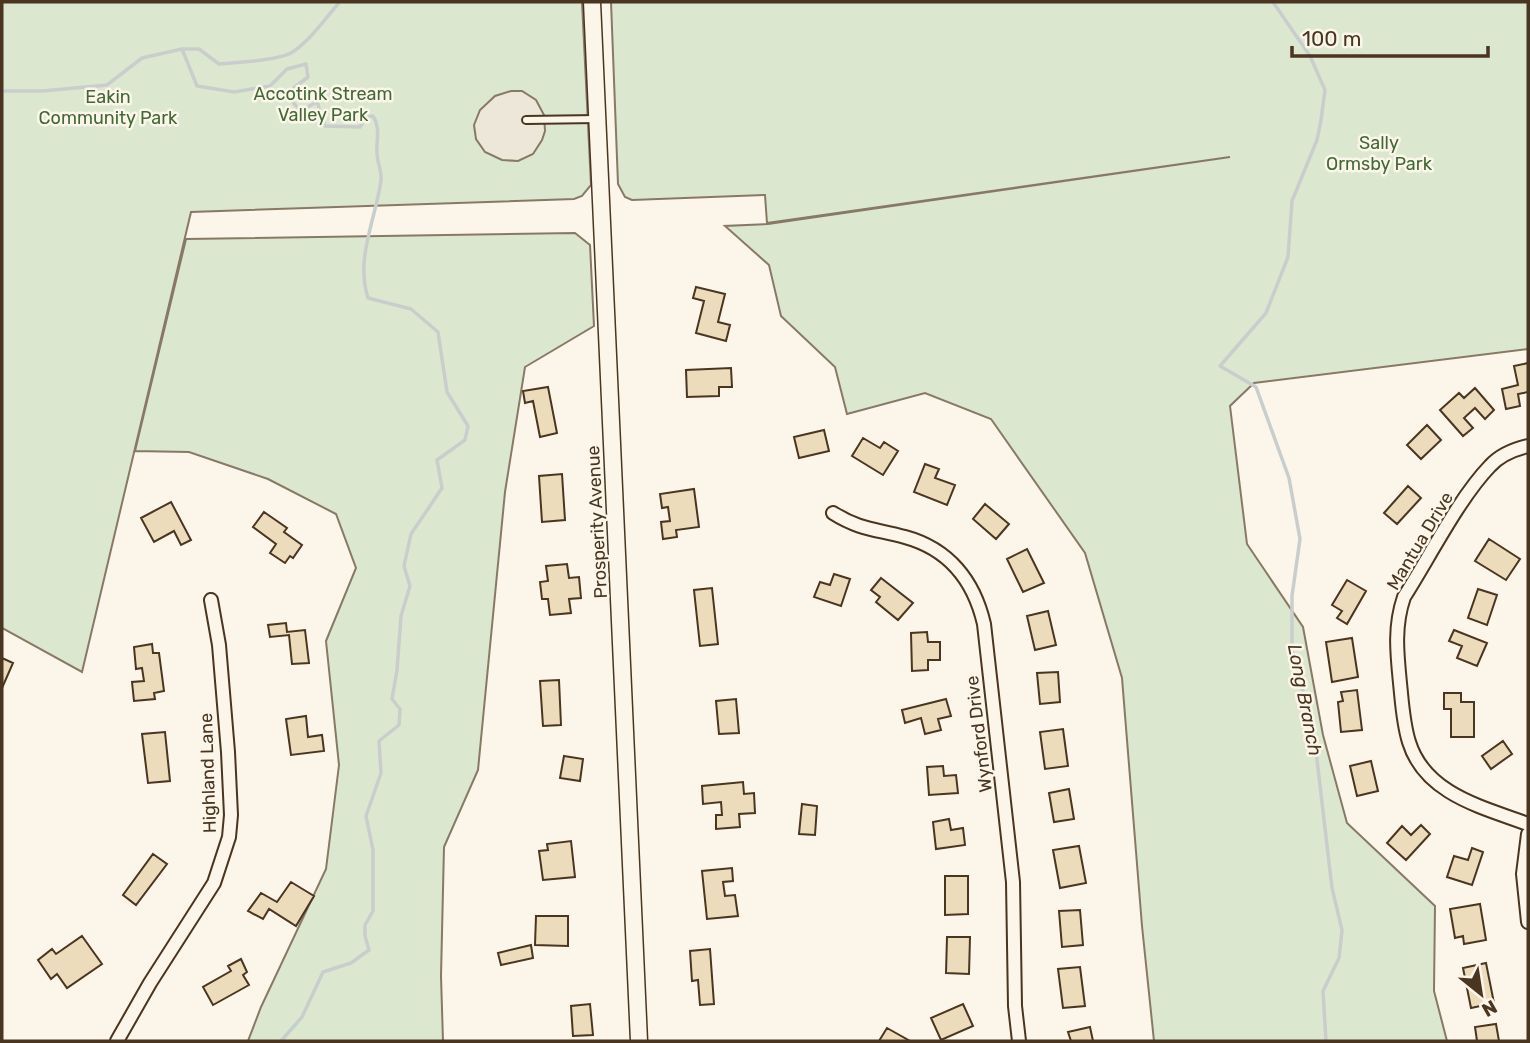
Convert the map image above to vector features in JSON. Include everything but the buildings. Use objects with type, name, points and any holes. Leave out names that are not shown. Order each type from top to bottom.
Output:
[{"type":"main road","name":"Prosperity Avenue","points":[[592,2],[639,1041]]},
{"type":"street","name":"Mantua Drive","points":[[1528,446],[1513,450],[1497,460],[1475,484],[1404,597],[1396,631],[1404,722],[1412,749],[1424,771],[1451,794],[1528,824]]},
{"type":"street","name":"Wynford Drive","points":[[834,513],[866,529],[913,540],[939,552],[966,578],[979,604],[984,624],[1013,882],[1015,1006],[1019,1041]]},
{"type":"street","name":"Highland Lane","points":[[117,1041],[150,983],[214,883],[229,837],[231,815],[228,752],[219,645],[211,600]]},
{"type":"street","points":[[1528,834],[1523,874],[1528,922]]},
{"type":"lane","points":[[526,120],[597,119]]},
{"type":"green space","points":[[2,2],[582,2],[591,185],[582,196],[574,199],[191,212],[82,672],[2,628]]},
{"type":"green space","name":"Sally Ormsby Park","points":[[611,2],[1528,2],[1528,349],[1254,383],[1230,406],[1247,544],[1303,627],[1323,735],[1347,823],[1435,906],[1434,991],[1447,1041],[1154,1041],[1122,678],[1085,553],[991,419],[925,393],[847,414],[835,367],[781,316],[769,265],[725,226],[768,224],[1230,157],[767,223],[765,195],[632,200],[625,197],[618,184]]},
{"type":"green space","points":[[575,233],[590,245],[594,326],[525,367],[505,492],[478,770],[444,847],[441,976],[443,1041],[248,1041],[261,1007],[326,869],[339,765],[326,641],[356,568],[336,514],[268,479],[189,452],[135,451],[186,239]]},
{"type":"shaded area","points":[[522,91],[536,100],[544,115],[545,131],[542,140],[533,154],[518,161],[502,160],[485,152],[476,139],[474,125],[480,110],[495,96]]},
{"type":"waterway","points":[[2,91],[43,91],[107,85],[142,58],[182,49],[199,49],[219,64],[284,56],[310,37],[337,2]]},
{"type":"waterway","name":"Long Branch","points":[[1273,2],[1310,56],[1325,90],[1321,120],[1317,140],[1292,201],[1288,257],[1266,313],[1220,366],[1256,387],[1289,478],[1300,539],[1292,596],[1292,650],[1314,734],[1332,888],[1342,930],[1339,958],[1323,991],[1326,1041]]},
{"type":"waterway","points":[[182,49],[197,86],[234,92],[270,86],[287,69],[306,64],[308,77],[291,90],[292,101],[300,111],[317,102],[325,126],[360,127],[366,117],[373,116],[378,129],[377,156],[381,177],[365,253],[368,298],[411,309],[438,332],[447,392],[468,426],[465,440],[437,460],[442,488],[411,534],[404,566],[410,586],[401,616],[392,699],[400,709],[399,725],[379,741],[381,773],[366,816],[373,850],[373,911],[365,925],[369,950],[351,963],[323,972],[302,1017],[281,1041]]},
{"type":"park label","name":"Accotink Stream Valley Park","points":[[323,104]]},
{"type":"park label","name":"Eakin Community Park","points":[[108,107]]}]
